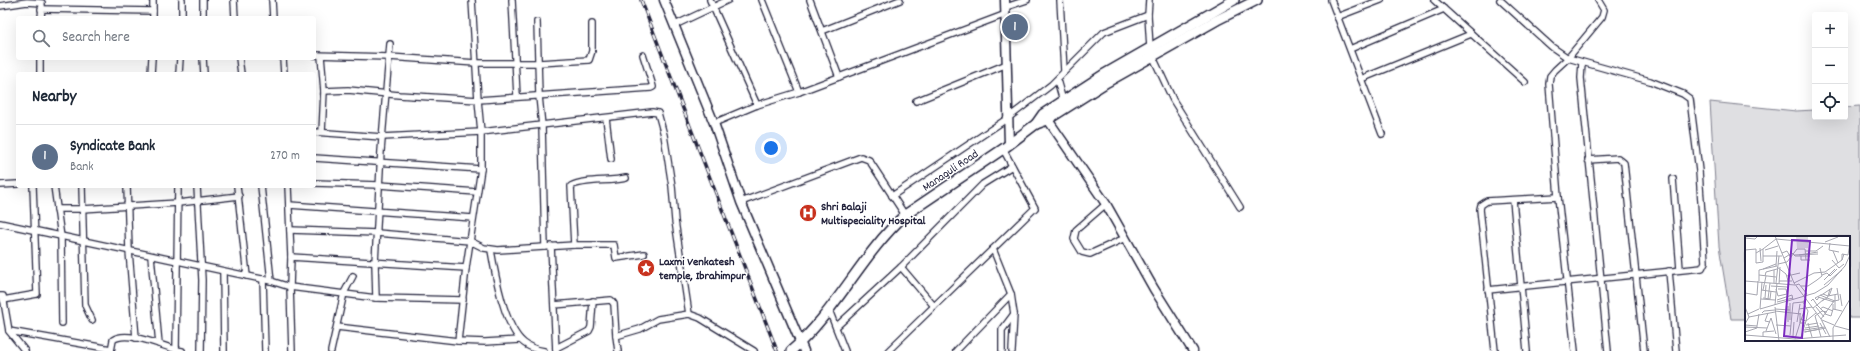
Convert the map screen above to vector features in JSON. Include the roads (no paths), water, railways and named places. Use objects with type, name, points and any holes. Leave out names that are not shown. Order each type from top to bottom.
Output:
[{"type":"main road","name":"Managuli Road","points":[[1045,117],[1107,82],[1234,0]]},
{"type":"main road","name":"Managuli Road","points":[[791,351],[802,347],[892,227],[905,215],[1006,147],[1063,101],[1152,53],[1257,0]]},
{"type":"street","points":[[153,0],[153,16]]},
{"type":"street","points":[[182,0],[182,16]]},
{"type":"street","points":[[203,0],[203,16]]},
{"type":"street","points":[[234,0],[235,16]]},
{"type":"street","points":[[272,0],[273,16]]},
{"type":"street","points":[[458,341],[466,268],[481,169],[482,132],[478,100],[472,0]]},
{"type":"street","points":[[512,0],[514,62],[517,96]]},
{"type":"street","points":[[664,0],[714,123],[741,202],[802,347]]},
{"type":"street","points":[[710,0],[757,105]]},
{"type":"street","points":[[675,25],[728,0]]},
{"type":"street","points":[[762,0],[798,92]]},
{"type":"street","points":[[810,0],[839,77]]},
{"type":"street","points":[[822,31],[900,0]]},
{"type":"street","points":[[714,123],[757,105],[839,77],[1006,7],[1027,0]]},
{"type":"street","points":[[1060,0],[1064,71]]},
{"type":"street","points":[[1149,0],[1148,15],[1152,53],[1173,100],[1240,207]]},
{"type":"street","points":[[1331,0],[1382,134]]},
{"type":"street","points":[[1337,17],[1381,0]]},
{"type":"street","points":[[1434,0],[1525,82]]},
{"type":"street","points":[[1488,290],[1567,281],[1600,279],[1669,270],[1702,268],[1706,262],[1699,171],[1690,99],[1683,94],[1650,82],[1568,58],[1552,47],[1501,0]]},
{"type":"street","points":[[1575,351],[1558,197],[1549,84],[1550,76],[1568,58],[1602,17],[1604,10],[1598,0]]},
{"type":"street","points":[[0,6],[27,2],[153,11]]},
{"type":"street","points":[[41,16],[42,4]]},
{"type":"street","points":[[891,350],[1035,208],[1012,166],[1006,147],[1008,118],[1006,7]]},
{"type":"street","points":[[1350,49],[1444,9]]},
{"type":"street","points":[[892,196],[1008,118],[1057,80],[1064,71],[1104,32],[1148,15]]},
{"type":"street","points":[[537,22],[539,96],[542,126],[544,247]]},
{"type":"street","points":[[316,55],[389,57],[476,63],[539,63],[589,60],[592,51],[592,24]]},
{"type":"street","points":[[1361,79],[1471,34]]},
{"type":"street","points":[[376,298],[375,263],[380,161],[390,44]]},
{"type":"street","points":[[321,56],[324,91],[322,132]]},
{"type":"street","points":[[324,91],[348,90],[478,100],[517,96],[539,96],[651,88],[653,87],[643,56]]},
{"type":"street","points":[[40,60],[40,72]]},
{"type":"street","points":[[151,72],[152,60]]},
{"type":"street","points":[[179,72],[180,60]]},
{"type":"street","points":[[204,60],[204,72]]},
{"type":"street","points":[[239,60],[240,72]]},
{"type":"street","points":[[283,60],[284,72]]},
{"type":"street","points":[[1582,63],[1581,78],[1588,160],[1608,351]]},
{"type":"street","points":[[916,101],[1007,64]]},
{"type":"street","points":[[1057,80],[1063,101]]},
{"type":"street","points":[[316,132],[382,137],[482,132],[656,112],[659,115],[664,135],[689,314]]},
{"type":"street","points":[[1045,117],[1106,204],[1154,289],[1193,351]]},
{"type":"street","points":[[606,118],[611,159]]},
{"type":"street","points":[[316,158],[380,161],[481,169]]},
{"type":"street","points":[[741,202],[861,158],[869,160],[905,215]]},
{"type":"street","points":[[1588,160],[1618,158],[1624,163],[1644,351]]},
{"type":"street","points":[[836,327],[901,267],[983,184],[1012,166]]},
{"type":"street","points":[[574,245],[571,186],[580,183],[612,181],[626,178]]},
{"type":"street","points":[[1673,179],[1680,269]]},
{"type":"street","points":[[0,185],[16,184]]},
{"type":"street","points":[[316,184],[379,185],[477,192]]},
{"type":"street","points":[[25,351],[9,331],[2,298],[37,294],[32,188]]},
{"type":"street","points":[[54,188],[60,237],[62,323]]},
{"type":"street","points":[[82,188],[84,305],[92,320]]},
{"type":"street","points":[[127,188],[136,338]]},
{"type":"street","points":[[9,331],[111,350],[113,340],[116,338],[136,338],[179,350],[178,188]]},
{"type":"street","points":[[197,188],[201,267],[201,351]]},
{"type":"street","points":[[237,188],[247,276]]},
{"type":"street","points":[[261,188],[271,281]]},
{"type":"street","points":[[288,188],[292,257],[290,286],[292,351]]},
{"type":"street","points":[[57,209],[82,209],[178,203],[238,196]]},
{"type":"street","points":[[1495,351],[1480,209],[1481,205],[1487,201],[1558,197]]},
{"type":"street","points":[[1513,200],[1527,351]]},
{"type":"street","points":[[1106,204],[1076,230],[1074,239],[1082,252],[1090,254],[1125,238]]},
{"type":"street","points":[[289,205],[378,210],[473,218]]},
{"type":"street","points":[[0,223],[290,286],[376,298],[463,300]]},
{"type":"street","points":[[290,230],[377,234],[470,242],[491,250],[574,245],[614,245],[616,258],[644,254]]},
{"type":"street","points":[[551,246],[556,349],[590,331],[593,301]]},
{"type":"street","points":[[993,249],[1011,294],[1014,314],[1012,351]]},
{"type":"street","points":[[491,250],[502,300],[515,333],[520,340],[528,346],[544,351]]},
{"type":"street","points":[[151,256],[159,344]]},
{"type":"street","points":[[292,257],[466,268]]},
{"type":"street","points":[[901,267],[934,306]]},
{"type":"street","points":[[1669,270],[1676,351]]},
{"type":"street","points":[[223,271],[224,351]]},
{"type":"street","points":[[331,351],[344,293],[353,276]]},
{"type":"street","points":[[263,279],[265,351]]},
{"type":"street","points":[[956,351],[1011,294]]},
{"type":"street","points":[[554,305],[609,300],[614,304],[618,351]]},
{"type":"street","points":[[829,310],[845,351]]},
{"type":"street","points":[[616,336],[640,330],[658,319],[689,314],[700,318],[754,351]]},
{"type":"street","points":[[996,351],[1002,349],[1002,330],[1014,314]]},
{"type":"street","points":[[337,327],[458,341],[485,342],[520,340]]},
{"type":"railway","points":[[641,0],[777,351]]},
{"type":"place","name":"Syndicate Bank","points":[[1015,27]]},
{"type":"place","name":"Shri Balaji Multispeciality Hospital","points":[[808,213]]},
{"type":"place","name":"Laxmi Venkatesh temple, Ibrahimpur","points":[[646,268]]}]
